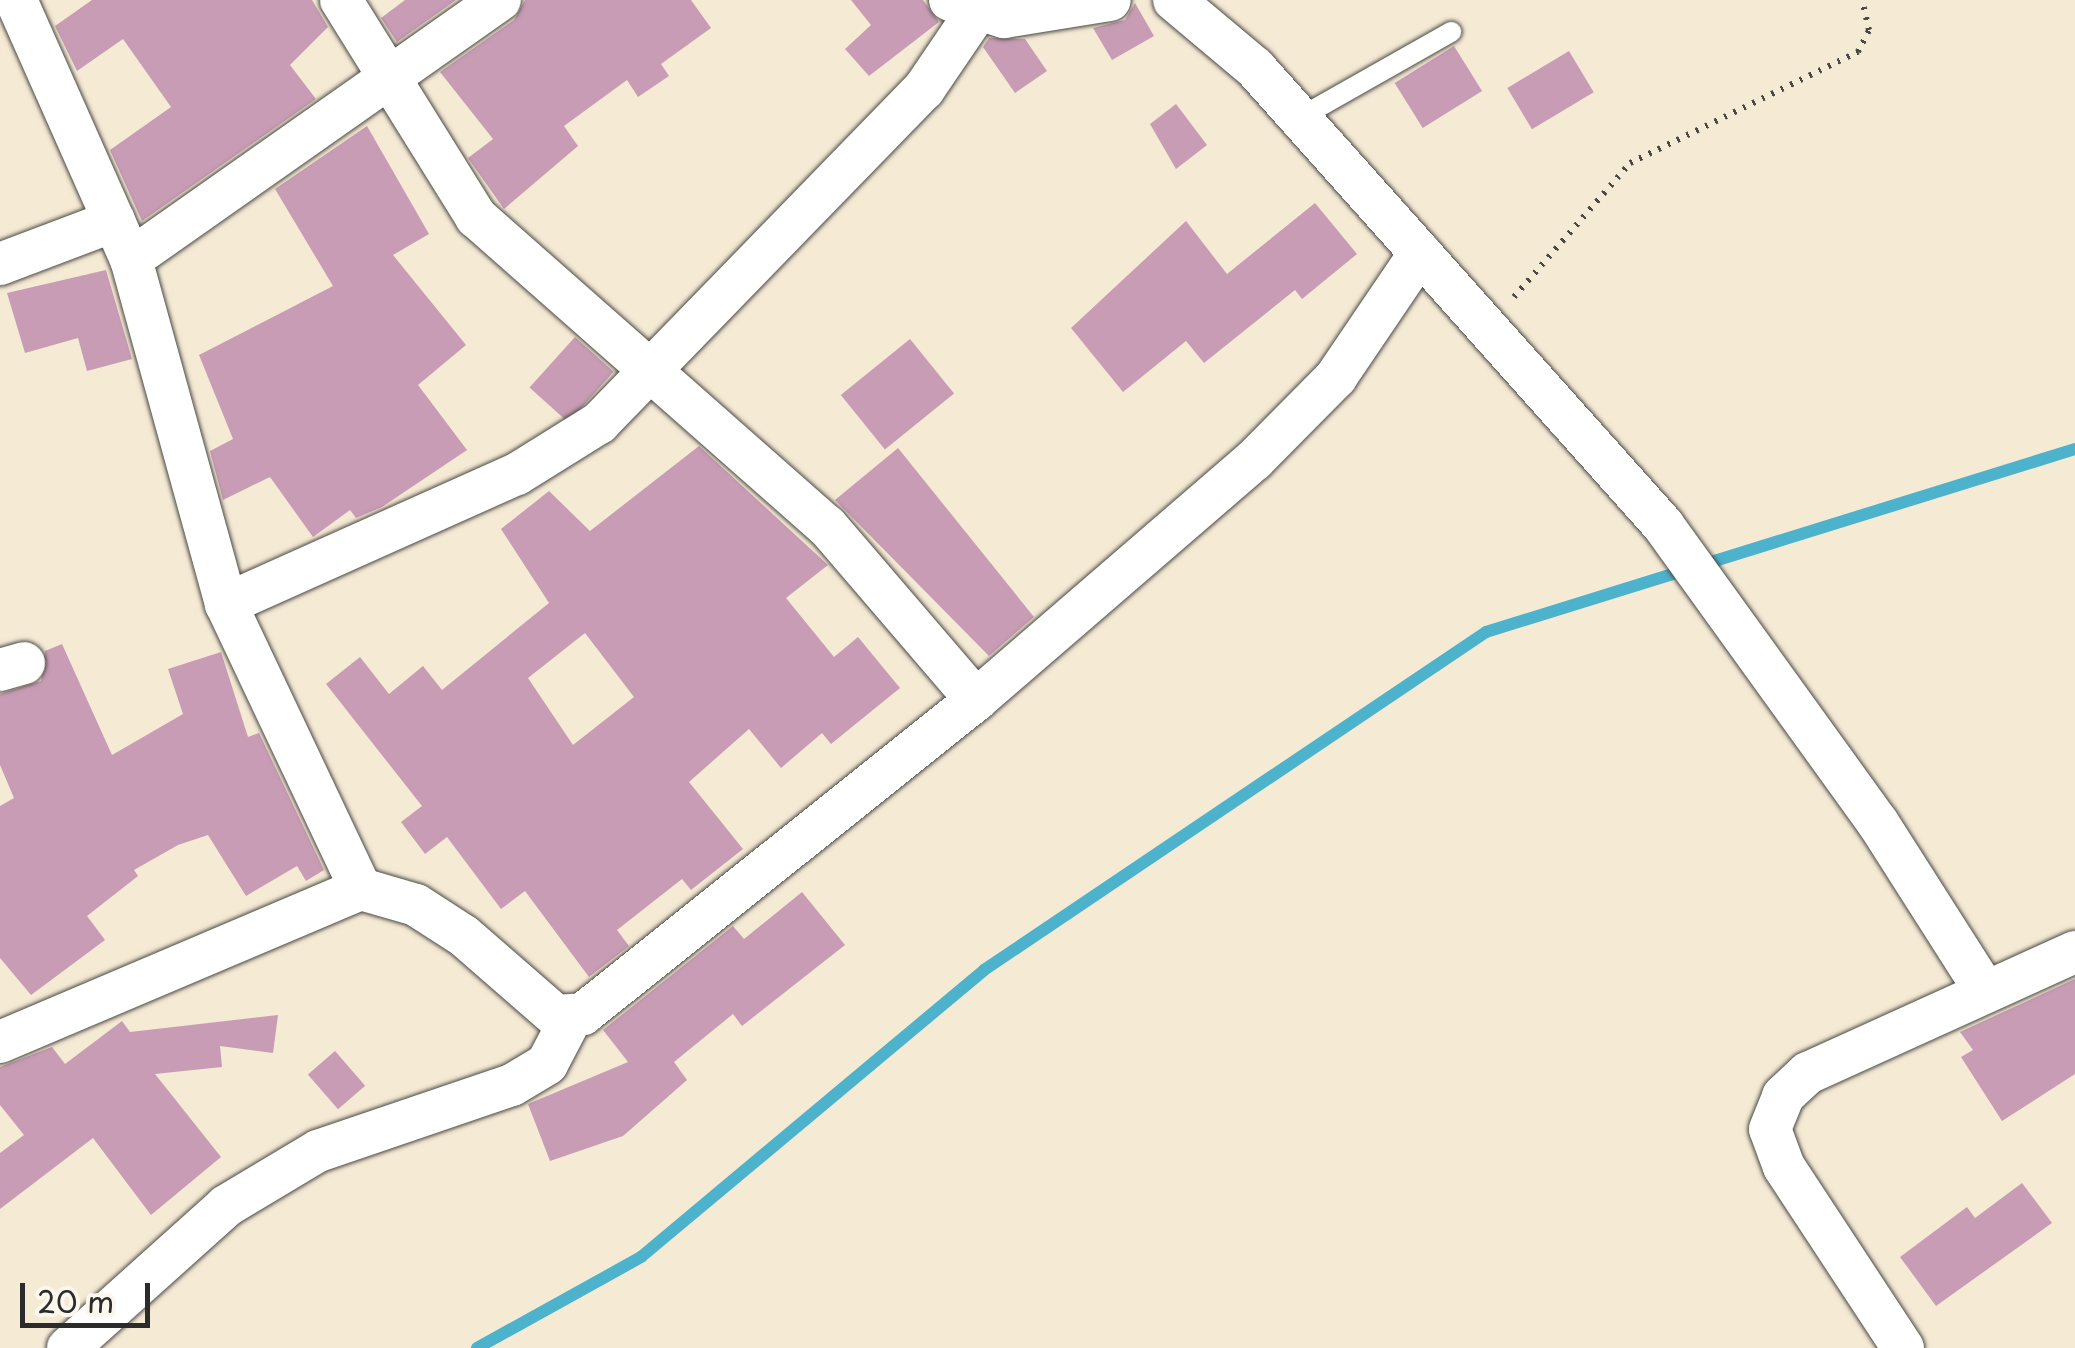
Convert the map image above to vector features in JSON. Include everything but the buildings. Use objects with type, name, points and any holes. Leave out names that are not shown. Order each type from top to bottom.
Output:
[{"type":"street","points":[[16,0],[131,260],[226,604],[361,890]]},
{"type":"street","points":[[340,0],[476,217],[652,364],[827,526],[976,700]]},
{"type":"street","points":[[131,260],[500,0]]},
{"type":"street","points":[[226,604],[564,450],[924,89],[962,7],[1110,0]]},
{"type":"street","points":[[1174,0],[1211,24],[1299,118],[1663,525],[1729,608],[1984,988]]},
{"type":"street","points":[[0,264],[114,221]]},
{"type":"street","points":[[68,1348],[226,1206],[318,1150],[512,1085],[547,1064],[570,1020],[976,700],[1254,460],[1336,377],[1420,254]]},
{"type":"street","points":[[0,1042],[361,890],[416,905],[570,1020]]},
{"type":"street","points":[[1903,1348],[1784,1166],[1770,1129],[1783,1096],[1808,1073],[1984,988],[2075,952]]},
{"type":"lane","points":[[1299,118],[1450,32]]},
{"type":"path","points":[[1490,328],[1630,163],[1858,52],[1869,30],[1862,0]]},
{"type":"waterway","points":[[477,1348],[641,1257],[984,970],[1486,632],[2075,449]]}]
